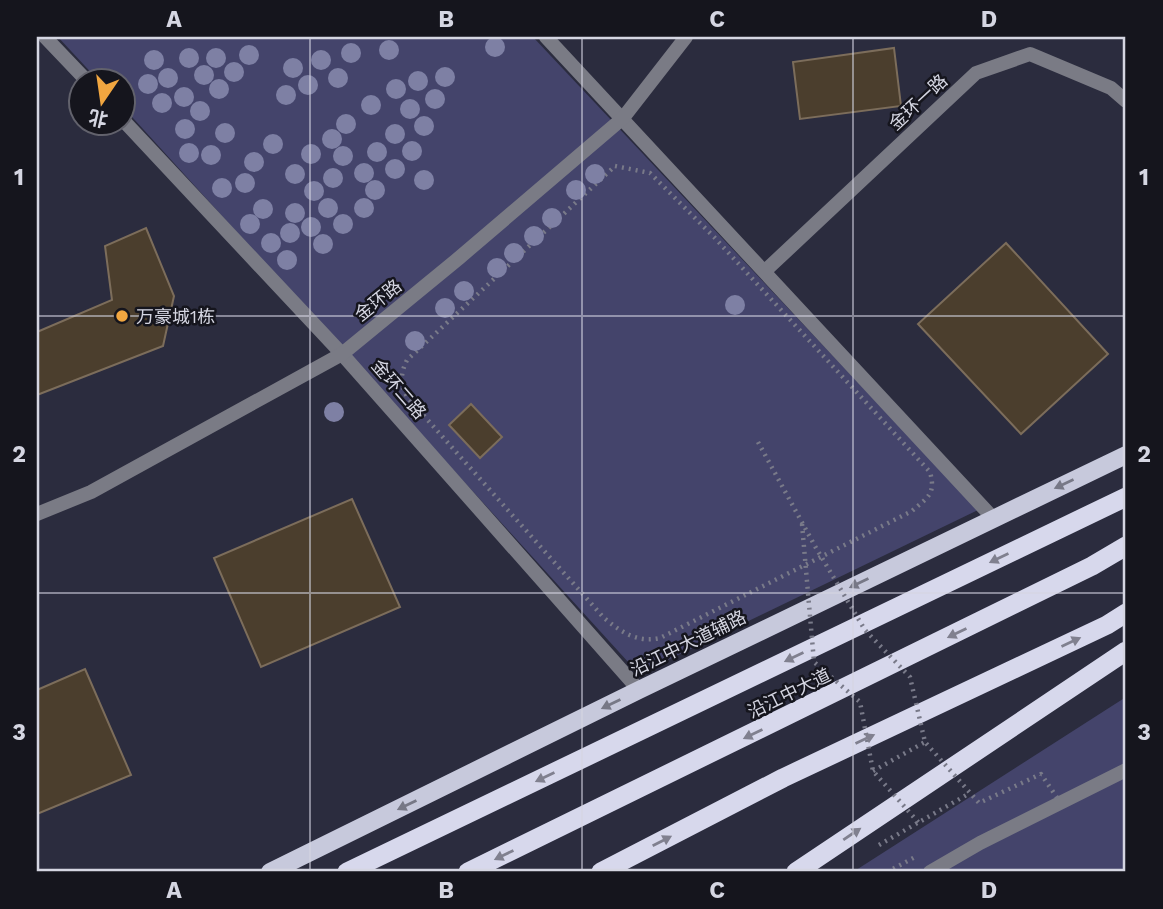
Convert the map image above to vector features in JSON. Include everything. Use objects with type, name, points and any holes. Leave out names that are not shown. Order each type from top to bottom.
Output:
[{"type":"highway","points":[[347,872],[1126,497]]},
{"type":"highway","name":"沿江中大道","points":[[468,872],[1092,566],[1126,546]]},
{"type":"highway","points":[[601,872],[783,778],[1107,625],[1126,613]]},
{"type":"highway","points":[[793,872],[1126,651]]},
{"type":"main road","name":"沿江中大道辅路","points":[[270,872],[1126,455]]},
{"type":"street","points":[[45,37],[73,66]]},
{"type":"street","points":[[546,37],[993,518]]},
{"type":"street","name":"金环路","points":[[37,514],[91,492],[342,354],[622,118],[686,37]]},
{"type":"street","name":"金环一路","points":[[765,271],[976,73],[1030,54],[1111,88],[1126,101]]},
{"type":"street","name":"金环二路","points":[[136,135],[342,354],[639,690]]},
{"type":"street","points":[[930,872],[980,843],[1126,770]]},
{"type":"path","points":[[615,166],[650,173],[714,237],[930,472],[932,492],[912,511],[660,638],[648,641],[635,638],[617,629],[604,618],[408,398],[401,378],[407,360],[615,166]]},
{"type":"path","points":[[758,442],[866,631],[911,677],[925,742],[979,803],[1041,774],[1060,802]]},
{"type":"path","points":[[802,522],[814,662],[860,702],[873,771],[919,823]]},
{"type":"path","points":[[873,771],[925,742]]},
{"type":"path","points":[[876,848],[970,793]]},
{"type":"shaded area","points":[[58,37],[533,37],[978,510],[639,674],[136,121],[136,66],[85,66]]},
{"type":"shaded area","points":[[1126,697],[1126,872],[853,872]]},
{"type":"building","points":[[894,48],[901,106],[800,119],[793,62]]},
{"type":"building","name":"万豪城1栋","points":[[146,228],[174,296],[163,346],[37,395],[37,332],[112,300],[105,246]]},
{"type":"building","points":[[1006,243],[1108,354],[1021,434],[918,324]]},
{"type":"building","points":[[471,404],[502,437],[480,458],[449,425]]},
{"type":"building","points":[[352,499],[400,607],[261,667],[214,558]]},
{"type":"building","points":[[85,669],[131,775],[37,814],[37,690]]},
{"type":"place","name":"万豪城1栋","points":[[122,316]]}]
